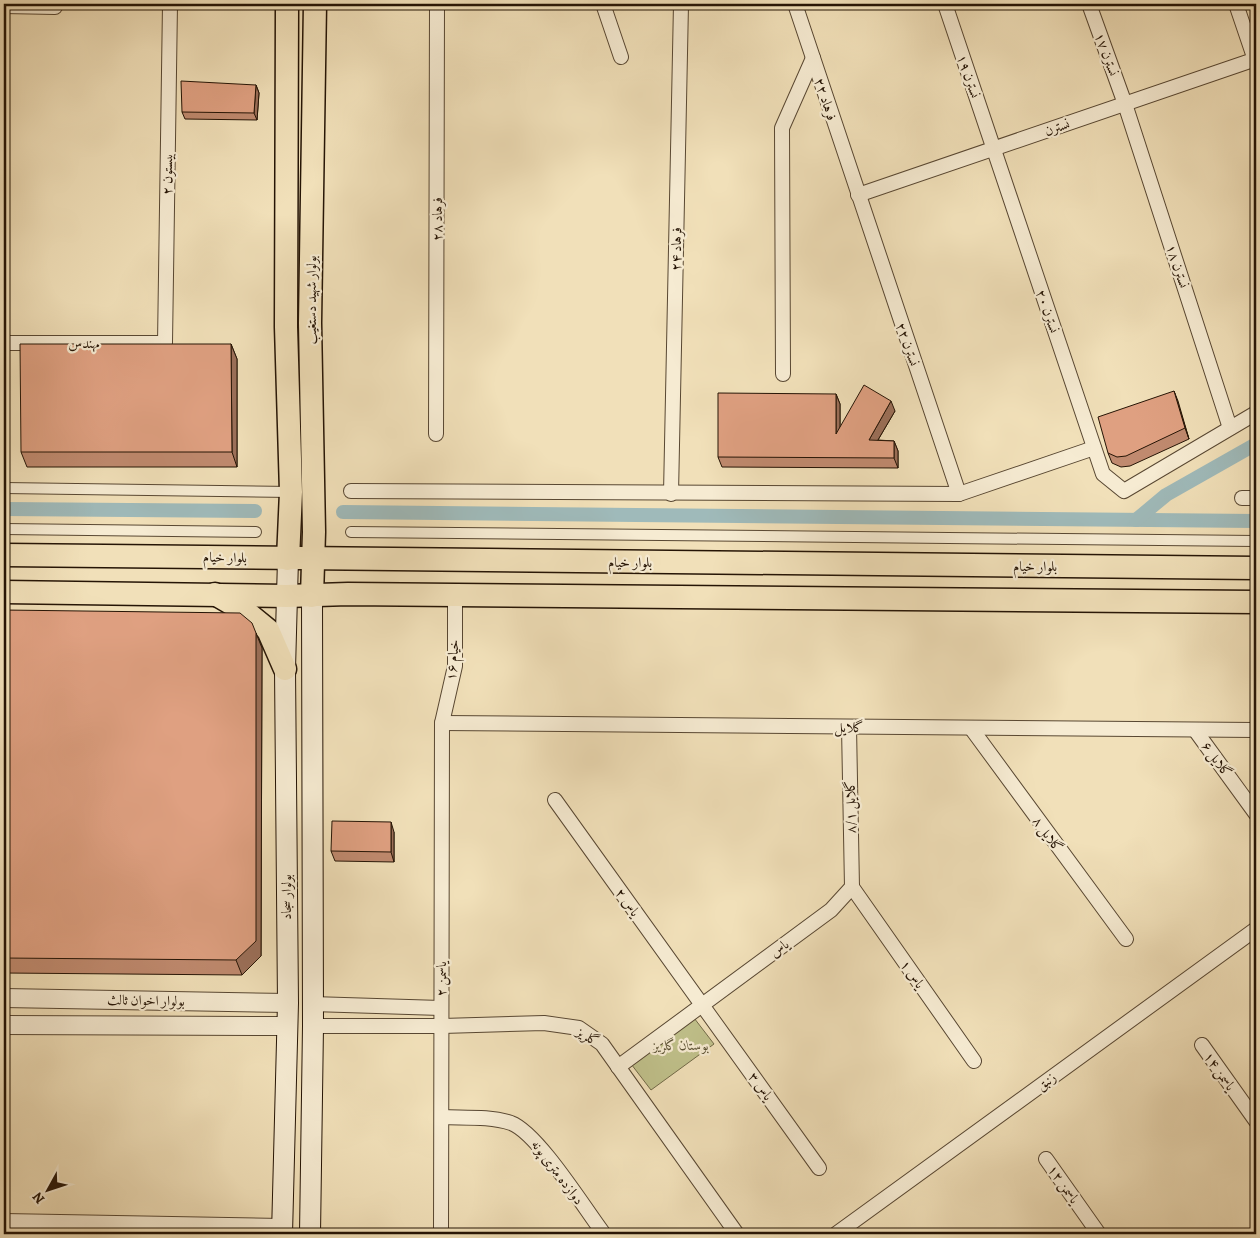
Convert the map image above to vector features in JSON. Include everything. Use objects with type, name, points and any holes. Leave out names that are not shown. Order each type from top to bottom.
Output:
[{"type":"main road","name":"بولوار شهید دستغیب","points":[[287,4],[286,327],[291,492],[288,559]]},
{"type":"main road","name":"بولوار شهید دستغیب","points":[[312,596],[314,558],[310,324],[315,4]]},
{"type":"main road","name":"بلوار خیام","points":[[4,555],[1256,568]]},
{"type":"main road","name":"بولوار سجاد","points":[[282,1230],[288,1026],[285,669],[288,559]]},
{"type":"main road","points":[[782,598],[774,591],[771,580],[775,570],[784,564]]},
{"type":"main road","points":[[4,592],[287,596],[455,595],[1256,602]]},
{"type":"main road","points":[[214,594],[246,612],[268,630],[285,669]]},
{"type":"main road","name":"بولوار سجاد","points":[[310,1234],[313,1026],[312,596]]},
{"type":"main road","points":[[288,1003],[312,1004]]},
{"type":"main road","points":[[288,1026],[313,1026]]},
{"type":"street","name":"بیستون ۲","points":[[165,344],[170,4]]},
{"type":"street","name":"فرهاد ۲۸","points":[[436,434],[437,4]]},
{"type":"street","points":[[603,4],[621,57]]},
{"type":"street","name":"فرهاد ۲۴","points":[[671,494],[681,4]]},
{"type":"street","name":"فرهاد ۲۲","points":[[795,4],[858,195]]},
{"type":"street","name":"نسترن ۱۹","points":[[945,4],[993,149]]},
{"type":"street","name":"نسترن ۱۷","points":[[1090,4],[1125,104]]},
{"type":"street","points":[[1236,4],[1256,61]]},
{"type":"street","points":[[4,6],[55,7]]},
{"type":"street","points":[[783,374],[782,128],[813,58]]},
{"type":"street","name":"نسترن","points":[[858,195],[1256,61]]},
{"type":"street","name":"نسترن ۱۸","points":[[1125,104],[1230,428]]},
{"type":"street","name":"نسترن ۲۰","points":[[993,149],[1103,474],[1124,490],[1230,428]]},
{"type":"street","name":"نسترن ۲۲","points":[[858,195],[959,494]]},
{"type":"street","name":"مهندس","points":[[4,343],[165,344]]},
{"type":"street","points":[[1230,428],[1256,413]]},
{"type":"street","points":[[351,491],[959,494],[1094,448]]},
{"type":"street","points":[[4,488],[291,492]]},
{"type":"street","points":[[1242,498],[1256,498]]},
{"type":"street","points":[[4,529],[256,532]]},
{"type":"street","points":[[351,532],[1256,541]]},
{"type":"street","name":"خیام ۱۶","points":[[442,723],[454,666],[455,595]]},
{"type":"street","name":"گلایل","points":[[442,723],[1256,730]]},
{"type":"street","name":"یاسمن ۲","points":[[441,1234],[442,723]]},
{"type":"street","name":"گلایل ۸/۱","points":[[849,727],[852,887]]},
{"type":"street","name":"گلایل ۸","points":[[971,728],[1126,939]]},
{"type":"street","name":"گلایل ۶","points":[[1196,730],[1256,814]]},
{"type":"street","name":"یاس ۲","points":[[555,800],[702,1004]]},
{"type":"street","name":"یاس","points":[[618,1066],[831,910],[852,887]]},
{"type":"street","name":"یاس ۱","points":[[852,887],[974,1061]]},
{"type":"street","name":"زنبق","points":[[836,1234],[1256,928]]},
{"type":"street","name":"بولوار اخوان ثالث","points":[[4,998],[288,1003]]},
{"type":"street","points":[[312,1004],[441,1008]]},
{"type":"street","name":"یاس ۳","points":[[702,1004],[820,1168]]},
{"type":"street","name":"گلریز","points":[[313,1026],[442,1026],[544,1023],[579,1028],[602,1044],[737,1234]]},
{"type":"street","points":[[4,1025],[288,1026]]},
{"type":"street","name":"یاسمن ۱۴","points":[[1202,1044],[1256,1121]]},
{"type":"street","name":"دوازده متری پونه","points":[[442,1117],[499,1121],[512,1124],[532,1137],[604,1234]]},
{"type":"street","name":"یاسمن ۱۲","points":[[1046,1159],[1099,1234]]},
{"type":"street","points":[[4,1221],[282,1230]]},
{"type":"green space","name":"بوستان گلریز","points":[[691,1014],[714,1044],[651,1090],[628,1060]]},
{"type":"building","points":[[181,81],[256,85],[254,113],[182,112]]},
{"type":"building","points":[[20,344],[231,344],[232,452],[21,452]]},
{"type":"building","points":[[864,385],[891,401],[869,440],[894,441],[894,458],[718,457],[718,393],[836,394],[836,434]]},
{"type":"building","points":[[1174,391],[1185,428],[1126,456],[1117,457],[1108,453],[1098,417]]},
{"type":"building","points":[[4,610],[240,613],[252,623],[256,633],[256,941],[236,960],[4,958]]},
{"type":"building","points":[[332,821],[391,822],[391,852],[331,851]]},
{"type":"waterway","points":[[1136,520],[1166,495],[1256,444]]},
{"type":"waterway","points":[[4,509],[255,511]]},
{"type":"waterway","points":[[343,512],[1256,521]]}]
